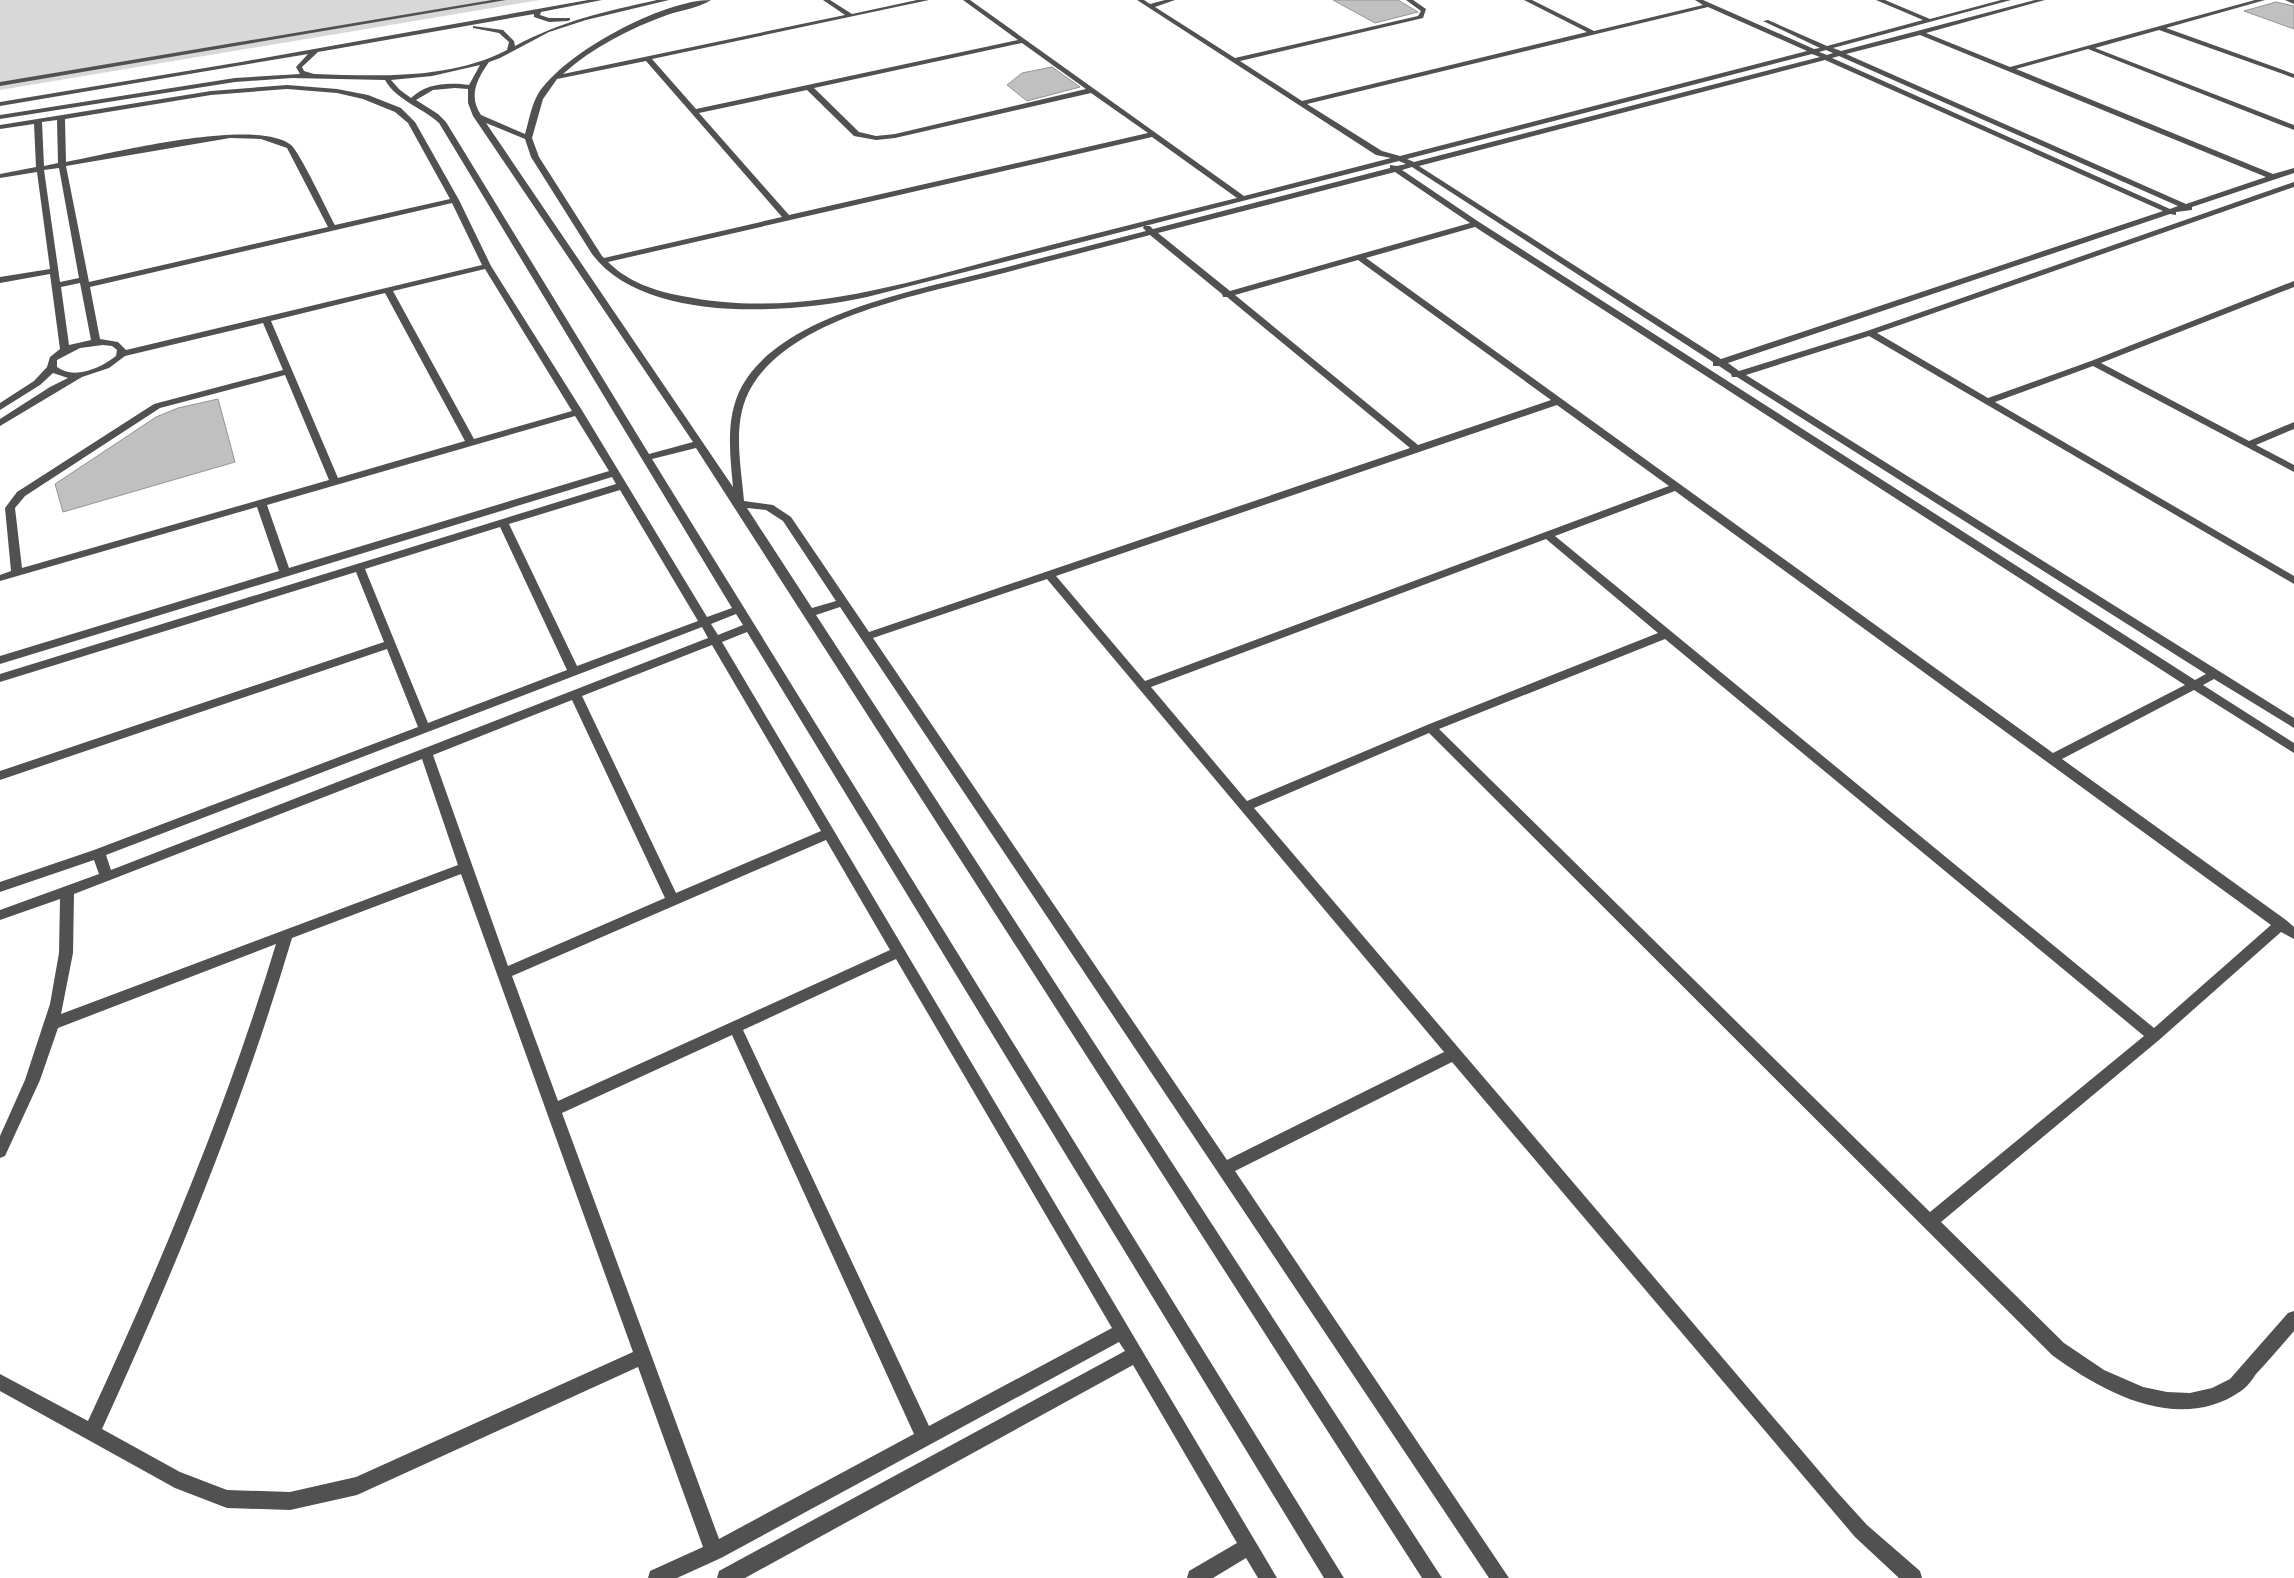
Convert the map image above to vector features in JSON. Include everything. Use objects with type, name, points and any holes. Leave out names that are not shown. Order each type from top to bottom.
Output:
[{"type":"street","points":[[0,84],[503,0]]},
{"type":"street","points":[[0,104],[318,51],[599,0]]},
{"type":"street","points":[[0,117],[250,78],[312,76],[387,78],[432,74],[486,61],[510,51],[547,31],[584,18],[666,0]]},
{"type":"street","points":[[708,0],[654,17],[622,32],[581,56],[554,78],[537,103],[528,138],[535,157],[602,262],[627,281],[648,290],[684,299],[819,312],[874,293],[1144,225],[2008,0]]},
{"type":"street","points":[[826,0],[851,16]]},
{"type":"street","points":[[554,78],[926,0]]},
{"type":"street","points":[[966,0],[1244,199]]},
{"type":"street","points":[[1140,0],[1379,153],[1400,158],[1413,165],[1721,363],[2294,724]]},
{"type":"street","points":[[1150,6],[1172,0]]},
{"type":"street","points":[[1235,60],[1421,17],[1424,10],[1408,0]]},
{"type":"street","points":[[1527,0],[1594,33]]},
{"type":"street","points":[[1293,98],[1699,0],[1824,58],[2190,220]]},
{"type":"street","points":[[1717,0],[2205,215]]},
{"type":"street","points":[[1879,0],[1928,20]]},
{"type":"street","points":[[739,504],[735,436],[738,408],[742,396],[757,374],[777,354],[802,336],[831,321],[900,296],[1413,165],[2042,0]]},
{"type":"street","points":[[2009,69],[2262,0]]},
{"type":"street","points":[[2288,0],[2294,2]]},
{"type":"street","points":[[1301,103],[1709,5]]},
{"type":"street","points":[[538,12],[536,16],[543,20],[584,18]]},
{"type":"street","points":[[453,27],[502,31],[512,42],[510,51]]},
{"type":"street","points":[[2160,28],[2294,76]]},
{"type":"street","points":[[1919,32],[2273,177]]},
{"type":"street","points":[[694,112],[1024,41]]},
{"type":"street","points":[[2088,47],[2294,128]]},
{"type":"street","points":[[312,76],[300,72],[299,67],[303,61],[318,51]]},
{"type":"street","points":[[647,58],[788,219]]},
{"type":"street","points":[[486,61],[471,87],[471,105],[739,504],[1433,1578]]},
{"type":"street","points":[[241,64],[258,70],[250,78]]},
{"type":"street","points":[[387,78],[397,92],[430,110],[442,122],[646,458],[1335,1578]]},
{"type":"street","points":[[410,100],[419,93],[435,88],[471,87]]},
{"type":"street","points":[[808,87],[857,134],[876,138],[889,137],[1093,90]]},
{"type":"street","points":[[0,127],[240,90],[304,88],[352,94],[388,105],[411,122],[455,200],[485,262],[715,640],[1268,1578]]},
{"type":"street","points":[[478,116],[528,138]]},
{"type":"street","points":[[61,117],[62,164],[96,342]]},
{"type":"street","points":[[38,121],[40,168],[65,351]]},
{"type":"street","points":[[602,262],[1155,134]]},
{"type":"street","points":[[0,176],[218,137],[253,136],[275,139],[290,146],[333,229]]},
{"type":"street","points":[[1379,153],[1386,162],[1476,224],[2294,749]]},
{"type":"street","points":[[1703,369],[2294,170]]},
{"type":"street","points":[[1720,380],[1870,333],[2294,184]]},
{"type":"street","points":[[57,285],[84,283],[333,229],[455,200]]},
{"type":"street","points":[[1226,294],[1476,224]]},
{"type":"street","points":[[1144,225],[1417,449]]},
{"type":"street","points":[[1359,257],[2294,934]]},
{"type":"street","points":[[120,350],[266,319],[388,290],[485,262]]},
{"type":"street","points":[[0,423],[53,389],[112,364],[120,350],[485,262]]},
{"type":"street","points":[[0,280],[55,271]]},
{"type":"street","points":[[1989,401],[2094,364],[2294,284]]},
{"type":"street","points":[[388,290],[471,442]]},
{"type":"street","points":[[819,312],[831,321]]},
{"type":"street","points":[[266,319],[290,371],[335,482]]},
{"type":"street","points":[[1870,333],[2294,581]]},
{"type":"street","points":[[0,407],[36,382],[52,368],[53,359],[65,351],[96,342],[110,342],[120,350]]},
{"type":"street","points":[[2094,364],[2294,469]]},
{"type":"street","points":[[52,368],[54,371],[67,375],[85,374]]},
{"type":"street","points":[[17,573],[10,508],[21,494],[157,406],[290,371]]},
{"type":"street","points":[[866,637],[1558,401]]},
{"type":"street","points":[[0,578],[578,412]]},
{"type":"street","points":[[2248,445],[2294,425]]},
{"type":"street","points":[[646,458],[698,444]]},
{"type":"street","points":[[0,660],[614,473]]},
{"type":"street","points":[[0,678],[622,486]]},
{"type":"street","points":[[1142,686],[1677,487]]},
{"type":"street","points":[[261,503],[285,573]]},
{"type":"street","points":[[739,504],[760,505],[782,515],[843,602],[1500,1578]]},
{"type":"street","points":[[503,523],[574,672]]},
{"type":"street","points":[[1548,536],[2154,1036]]},
{"type":"street","points":[[360,567],[425,729]]},
{"type":"street","points":[[1049,575],[1830,1498],[1861,1531],[1913,1578]]},
{"type":"street","points":[[810,613],[843,602]]},
{"type":"street","points":[[0,888],[99,853],[739,609]]},
{"type":"street","points":[[0,915],[106,877],[751,626]]},
{"type":"street","points":[[1244,807],[1431,728],[1666,634]]},
{"type":"street","points":[[0,776],[390,644]]},
{"type":"street","points":[[2052,759],[2215,674]]},
{"type":"street","points":[[575,695],[673,901]]},
{"type":"street","points":[[1431,728],[2058,1349],[2092,1374],[2115,1386],[2146,1397],[2177,1401],[2204,1399],[2236,1385],[2294,1319]]},
{"type":"street","points":[[426,753],[465,867],[505,972],[714,1550]]},
{"type":"street","points":[[505,972],[829,833]]},
{"type":"street","points":[[99,853],[106,877]]},
{"type":"street","points":[[52,1024],[465,867]]},
{"type":"street","points":[[0,1151],[20,1113],[52,1024],[66,952],[67,891]]},
{"type":"street","points":[[1930,1222],[2154,1036],[2281,924]]},
{"type":"street","points":[[91,1433],[177,1246],[214,1152],[246,1064],[286,935]]},
{"type":"street","points":[[554,1110],[898,952]]},
{"type":"street","points":[[735,1027],[925,1437]]},
{"type":"street","points":[[1225,1169],[1454,1054]]},
{"type":"street","points":[[657,1578],[714,1550],[1122,1331]]},
{"type":"street","points":[[726,1578],[1136,1354]]},
{"type":"street","points":[[0,1382],[175,1479],[227,1499],[290,1501],[357,1486],[643,1356]]},
{"type":"street","points":[[1196,1578],[1249,1546]]},
{"type":"shaded area","points":[[0,0],[540,0],[0,90]]},
{"type":"building","points":[[1333,0],[1398,0],[1418,12],[1375,23]]},
{"type":"building","points":[[2276,2],[2294,6],[2294,29],[2244,11]]},
{"type":"building","points":[[1052,67],[1080,87],[1027,101],[1007,85],[1022,73]]},
{"type":"building","points":[[218,399],[235,462],[63,512],[55,484],[156,417],[178,408]]}]
